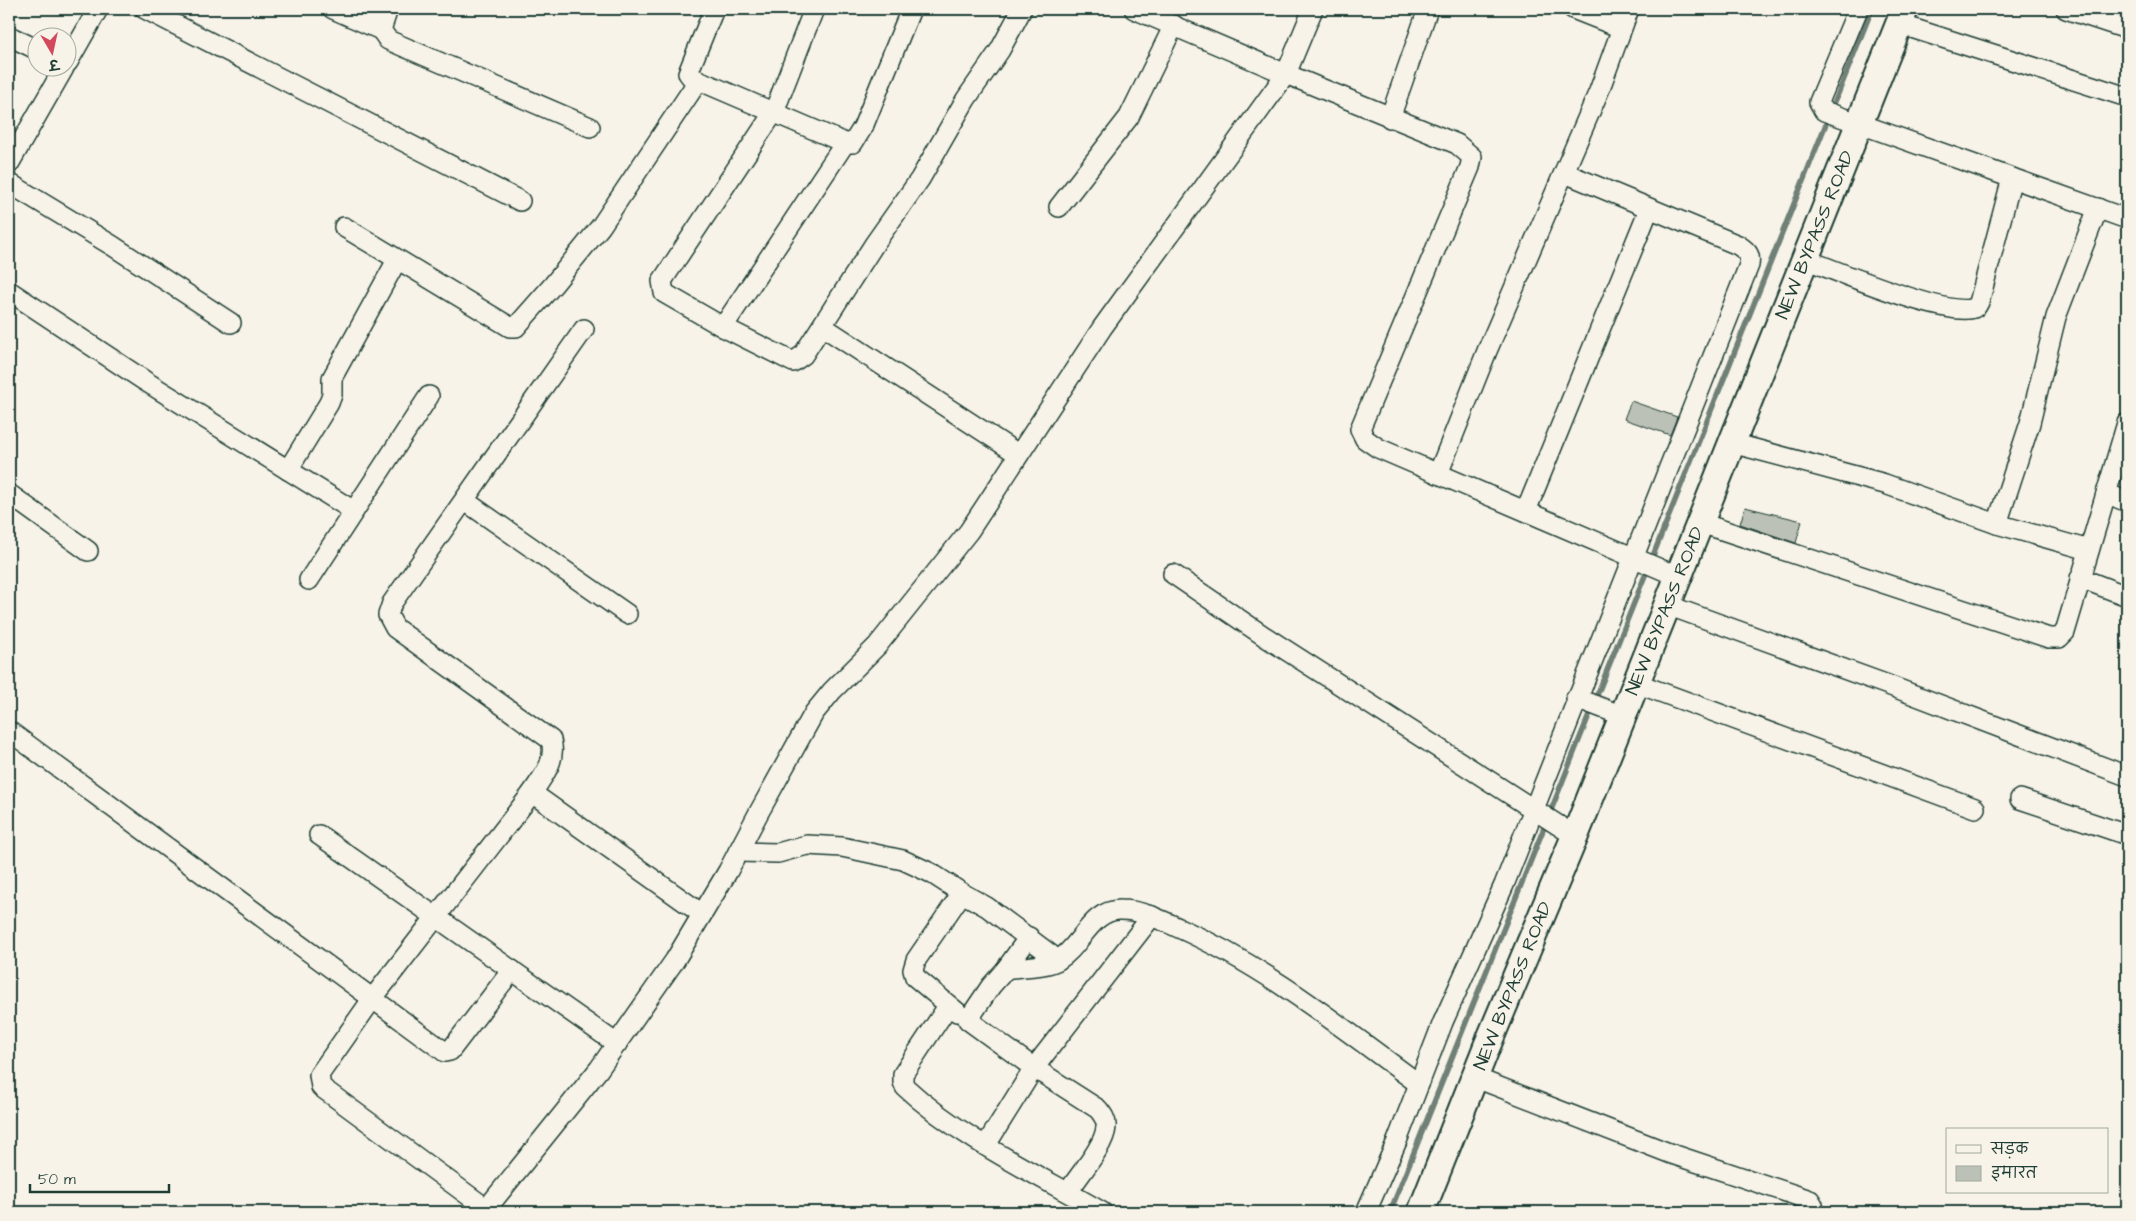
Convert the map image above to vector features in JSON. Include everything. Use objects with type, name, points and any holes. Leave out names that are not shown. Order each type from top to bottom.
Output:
[{"type":"main road","name":"NEW BYPASS ROAD","points":[[1421,1212],[1476,1078],[1552,820],[1597,706],[1636,684],[1805,258],[1839,117],[1902,16]]},
{"type":"street","points":[[78,44],[98,9]]},
{"type":"street","points":[[144,9],[520,200]]},
{"type":"street","points":[[333,9],[381,30],[388,40],[590,127]]},
{"type":"street","points":[[381,30],[388,9]]},
{"type":"street","points":[[714,9],[688,73],[698,81],[845,142],[853,143],[863,127],[911,9]]},
{"type":"street","points":[[814,9],[774,112],[662,281],[664,293],[723,327],[793,362],[803,355],[875,242],[920,179],[966,99],[1000,50],[1022,9]]},
{"type":"street","points":[[1134,9],[1390,118],[1457,144],[1472,157],[1470,167],[1360,429],[1365,439],[1378,448],[1679,577]]},
{"type":"street","points":[[584,329],[392,603],[388,615],[395,628],[551,740],[554,750],[549,767],[532,793],[373,998],[319,1075],[321,1087],[485,1211],[616,1044],[675,960],[738,852],[814,713],[877,646],[969,531],[1102,328],[1286,74],[1313,9]]},
{"type":"street","points":[[1390,118],[1428,9]]},
{"type":"street","points":[[1573,9],[1621,28]]},
{"type":"street","points":[[1438,474],[1487,351],[1599,91],[1629,9]]},
{"type":"street","points":[[1858,9],[1819,102],[1839,117],[2127,219]]},
{"type":"street","points":[[2066,9],[2127,29]]},
{"type":"street","points":[[1902,16],[2127,97]]},
{"type":"street","points":[[1059,207],[1129,117],[1174,25]]},
{"type":"street","points":[[9,36],[28,45]]},
{"type":"street","points":[[9,164],[58,78]]},
{"type":"street","points":[[344,228],[510,326],[516,327],[554,285],[601,226],[698,81]]},
{"type":"street","points":[[723,327],[845,142]]},
{"type":"street","points":[[1366,1212],[1398,1141],[1443,1022],[1504,885],[1552,820],[1597,706],[1643,561],[1746,275],[1750,258],[1748,251],[1738,245],[1565,173]]},
{"type":"street","points":[[1805,258],[1898,295],[1946,306],[1973,309],[1977,306],[1980,299],[2012,178]]},
{"type":"street","points":[[9,183],[114,246],[231,323]]},
{"type":"street","points":[[1997,524],[2030,423],[2056,317],[2098,208]]},
{"type":"street","points":[[1526,511],[1649,209]]},
{"type":"street","points":[[288,470],[329,403],[332,395],[332,378],[397,260]]},
{"type":"street","points":[[9,291],[145,381],[354,511]]},
{"type":"street","points":[[822,326],[1018,454]]},
{"type":"street","points":[[309,580],[429,396]]},
{"type":"street","points":[[1701,523],[2054,639],[2059,638],[2065,632],[2127,422]]},
{"type":"street","points":[[1732,443],[1885,484],[1997,524],[2089,550]]},
{"type":"street","points":[[2106,493],[2127,502]]},
{"type":"street","points":[[9,494],[88,551]]},
{"type":"street","points":[[464,500],[627,614]]},
{"type":"street","points":[[1173,574],[1264,636],[1552,820]]},
{"type":"street","points":[[2080,578],[2127,596]]},
{"type":"street","points":[[1667,605],[1888,685],[2127,776]]},
{"type":"street","points":[[1636,684],[1975,808]]},
{"type":"street","points":[[9,731],[373,998],[440,1050],[450,1051],[512,970]]},
{"type":"street","points":[[532,793],[702,914]]},
{"type":"street","points":[[2020,799],[2127,835]]},
{"type":"street","points":[[320,835],[438,916],[616,1044]]},
{"type":"street","points":[[738,852],[778,853],[807,845],[842,847],[903,860],[931,873],[987,907],[1058,960]]},
{"type":"street","points":[[962,893],[916,960],[913,970],[915,977],[948,1006],[1034,1068],[1098,1109],[1104,1118],[1106,1126],[1102,1141],[1068,1192]]},
{"type":"street","points":[[1006,969],[1045,965],[1058,960],[1068,952],[1094,921],[1108,912],[1122,910],[1152,916],[1221,948],[1283,985],[1419,1084]]},
{"type":"street","points":[[986,1145],[1034,1068],[1152,916]]},
{"type":"street","points":[[968,1020],[991,986],[1029,937]]},
{"type":"street","points":[[948,1006],[903,1074],[902,1082],[912,1094],[943,1118],[1102,1212]]},
{"type":"street","points":[[1476,1078],[1669,1153],[1810,1200],[1813,1205],[1812,1212]]},
{"type":"building","points":[[1631,401],[1677,417],[1670,435],[1624,419]]},
{"type":"building","points":[[1745,507],[1802,521],[1796,543],[1740,524]]},
{"type":"waterway","points":[[1390,1212],[1872,9]]}]
